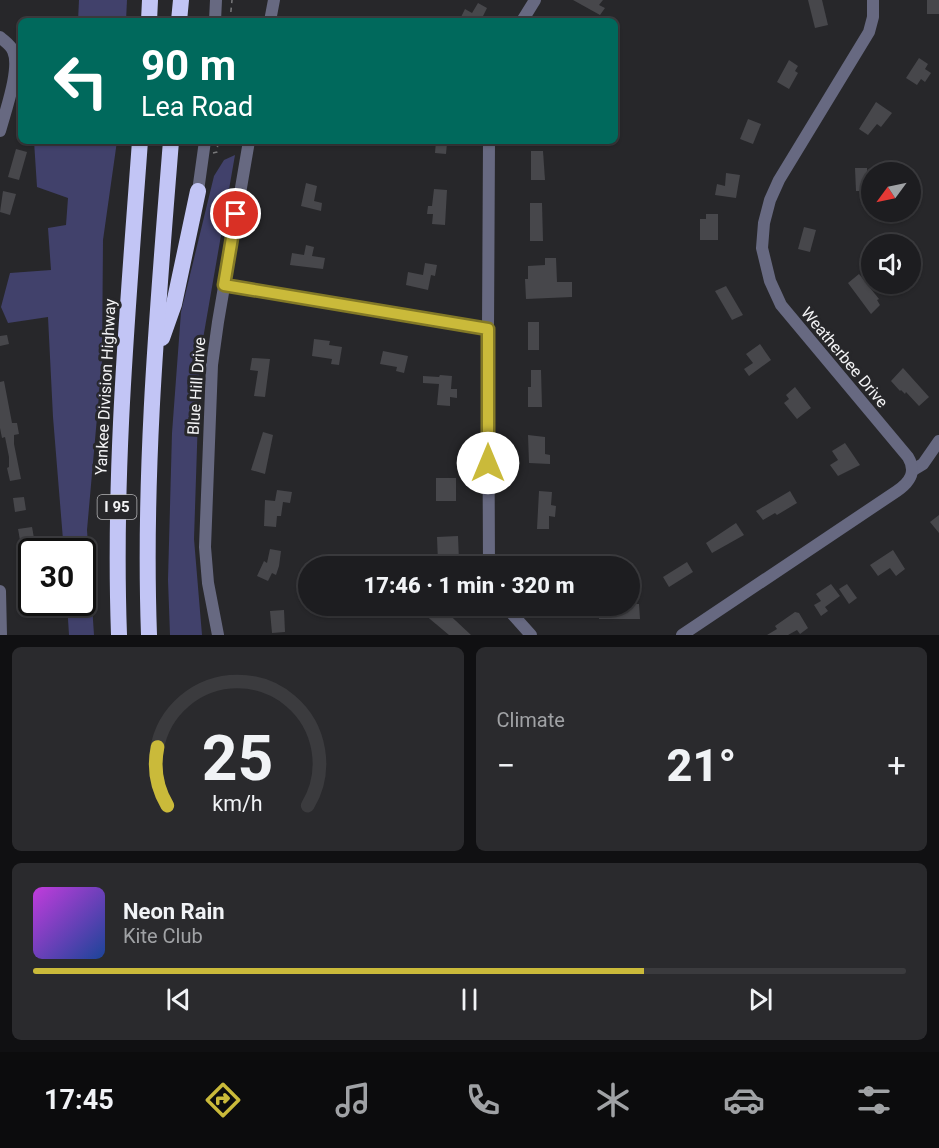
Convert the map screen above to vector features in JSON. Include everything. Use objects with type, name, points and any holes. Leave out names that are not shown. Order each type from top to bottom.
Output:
[{"type":"highway","points":[[149,18],[150,0]]},
{"type":"highway","points":[[180,18],[181,0]]},
{"type":"highway","name":"Yankee Division Highway","points":[[119,635],[117,583],[119,425],[140,144]]},
{"type":"highway","name":"I 95","points":[[149,635],[148,522],[154,362],[171,144]]},
{"type":"highway","points":[[154,362],[174,304],[198,191]]},
{"type":"street","points":[[215,18],[216,0]]},
{"type":"street","points":[[271,18],[274,0]]},
{"type":"street","points":[[524,18],[535,0]]},
{"type":"street","name":"Weatherbee Drive","points":[[873,0],[873,17],[869,32],[774,190],[764,223],[762,248],[770,281],[781,305],[895,441],[910,461],[913,470]]},
{"type":"street","points":[[0,37],[13,49],[15,72],[0,131]]},
{"type":"street","points":[[198,191],[205,144]]},
{"type":"street","name":"Blue Hill Drive","points":[[219,635],[211,602],[205,547],[212,364],[248,144]]},
{"type":"street","points":[[489,144],[489,556]]},
{"type":"street","points":[[224,285],[488,329]]},
{"type":"street","points":[[682,635],[902,488],[909,481],[913,470],[923,464],[939,441]]},
{"type":"street","points":[[0,591],[1,635]]},
{"type":"street","points":[[514,616],[531,635]]},
{"type":"path","points":[[230,18],[232,0]]},
{"type":"shaded area","points":[[79,0],[127,0],[126,18],[78,18]]},
{"type":"shaded area","points":[[34,144],[117,144],[103,240],[102,361],[88,538],[63,538],[48,317],[8,323],[1,307],[10,273],[51,270],[48,228],[66,225],[68,198],[37,187]]},
{"type":"shaded area","points":[[235,155],[200,356],[194,539],[202,635],[170,635],[168,580],[172,433],[181,312],[214,176],[224,160]]},
{"type":"shaded area","points":[[68,616],[93,616],[94,635],[69,635]]},
{"type":"building","points":[[573,0],[603,0],[599,5],[605,8],[600,15]]},
{"type":"building","points":[[808,0],[822,0],[828,25],[815,28]]},
{"type":"building","points":[[927,0],[939,0],[939,14],[927,14]]},
{"type":"building","points":[[478,3],[487,8],[482,18],[460,18],[465,9],[472,13]]},
{"type":"building","points":[[919,58],[928,64],[925,69],[931,73],[925,82],[921,79],[917,85],[906,78]]},
{"type":"building","points":[[789,60],[798,66],[795,71],[798,73],[789,89],[777,82]]},
{"type":"building","points":[[876,102],[892,113],[881,127],[877,124],[868,135],[859,129]]},
{"type":"building","points":[[748,119],[761,124],[753,144],[740,139]]},
{"type":"building","points":[[436,144],[447,144],[446,154],[435,153]]},
{"type":"building","points":[[16,149],[27,152],[19,180],[8,177]]},
{"type":"building","points":[[531,151],[543,151],[545,180],[531,180]]},
{"type":"building","points":[[855,168],[861,168],[861,191],[856,191]]},
{"type":"building","points":[[726,173],[740,175],[736,198],[715,195],[717,184],[725,186]]},
{"type":"building","points":[[306,183],[317,186],[314,201],[322,203],[321,211],[301,206]]},
{"type":"building","points":[[434,189],[447,190],[445,225],[432,224],[433,214],[427,214],[428,206],[432,206]]},
{"type":"building","points":[[3,191],[16,194],[10,215],[0,212]]},
{"type":"building","points":[[530,203],[542,203],[543,241],[530,241]]},
{"type":"building","points":[[706,214],[718,214],[718,240],[700,240],[700,219],[706,219]]},
{"type":"building","points":[[804,227],[816,230],[810,252],[798,249]]},
{"type":"building","points":[[306,245],[314,247],[312,256],[325,258],[323,269],[290,265],[292,253],[304,255]]},
{"type":"building","points":[[545,258],[556,258],[557,282],[572,282],[572,297],[526,299],[525,279],[528,279],[528,266],[545,265]]},
{"type":"building","points":[[425,263],[437,265],[435,276],[431,275],[428,290],[406,285],[408,272],[423,275]]},
{"type":"building","points":[[859,274],[861,294],[875,294],[880,305],[871,314],[848,283]]},
{"type":"building","points":[[726,286],[743,315],[732,320],[715,291]]},
{"type":"building","points":[[528,322],[539,322],[539,350],[528,350]]},
{"type":"building","points":[[7,335],[9,344],[0,346],[0,336]]},
{"type":"building","points":[[314,339],[330,341],[329,345],[342,347],[339,365],[331,364],[332,359],[312,356]]},
{"type":"building","points":[[760,344],[771,360],[749,376],[744,369],[753,363],[746,354]]},
{"type":"building","points":[[383,351],[408,356],[404,373],[396,371],[397,367],[380,364]]},
{"type":"building","points":[[252,358],[270,359],[265,397],[254,396],[258,371],[250,370]]},
{"type":"building","points":[[903,368],[929,397],[919,406],[891,381]]},
{"type":"building","points":[[531,370],[541,370],[542,407],[528,407]]},
{"type":"building","points":[[440,375],[452,376],[451,389],[457,389],[457,398],[450,397],[450,406],[437,405],[439,384],[423,383],[423,376],[439,377]]},
{"type":"building","points":[[4,381],[12,423],[17,423],[19,434],[14,435],[14,444],[21,479],[10,481],[7,468],[9,457],[5,437],[2,438],[0,428],[0,382]]},
{"type":"building","points":[[795,387],[811,408],[797,419],[784,403],[789,399],[786,395]]},
{"type":"building","points":[[263,432],[273,435],[265,474],[251,470]]},
{"type":"building","points":[[528,435],[545,437],[545,454],[550,455],[550,464],[529,463]]},
{"type":"building","points":[[845,443],[860,465],[838,476],[830,465],[838,460],[832,451]]},
{"type":"building","points":[[436,478],[456,478],[456,501],[436,501]]},
{"type":"building","points":[[277,490],[292,492],[290,503],[283,502],[281,516],[277,516],[276,527],[264,526],[265,500],[275,501]]},
{"type":"building","points":[[539,491],[552,492],[551,505],[556,506],[555,517],[549,516],[549,529],[537,529]]},
{"type":"building","points":[[790,491],[797,503],[763,520],[756,511]]},
{"type":"building","points":[[24,497],[26,510],[15,512],[13,498]]},
{"type":"building","points":[[939,515],[939,533],[930,522]]},
{"type":"building","points":[[736,523],[744,535],[712,553],[706,543]]},
{"type":"building","points":[[32,527],[34,538],[20,538],[18,529]]},
{"type":"building","points":[[458,536],[459,556],[438,556],[437,537]]},
{"type":"building","points":[[270,549],[281,551],[276,575],[272,573],[268,581],[257,576],[264,561],[267,563]]},
{"type":"building","points":[[893,550],[905,569],[896,576],[890,568],[878,576],[870,565]]},
{"type":"building","points":[[687,562],[693,572],[669,587],[663,577]]},
{"type":"building","points":[[831,584],[840,596],[825,607],[828,611],[821,616],[814,605],[821,601],[816,594]]},
{"type":"building","points":[[847,584],[857,598],[849,604],[839,589]]},
{"type":"building","points":[[284,610],[285,632],[272,633],[270,611]]},
{"type":"building","points":[[795,612],[799,613],[808,628],[800,634],[797,630],[788,635],[767,635],[777,629],[775,626]]},
{"type":"building","points":[[426,616],[451,616],[471,635],[449,635]]},
{"type":"building","points":[[599,616],[640,616],[640,619],[599,619]]},
{"type":"route","points":[[236,214],[224,285],[488,329],[488,463]]}]
